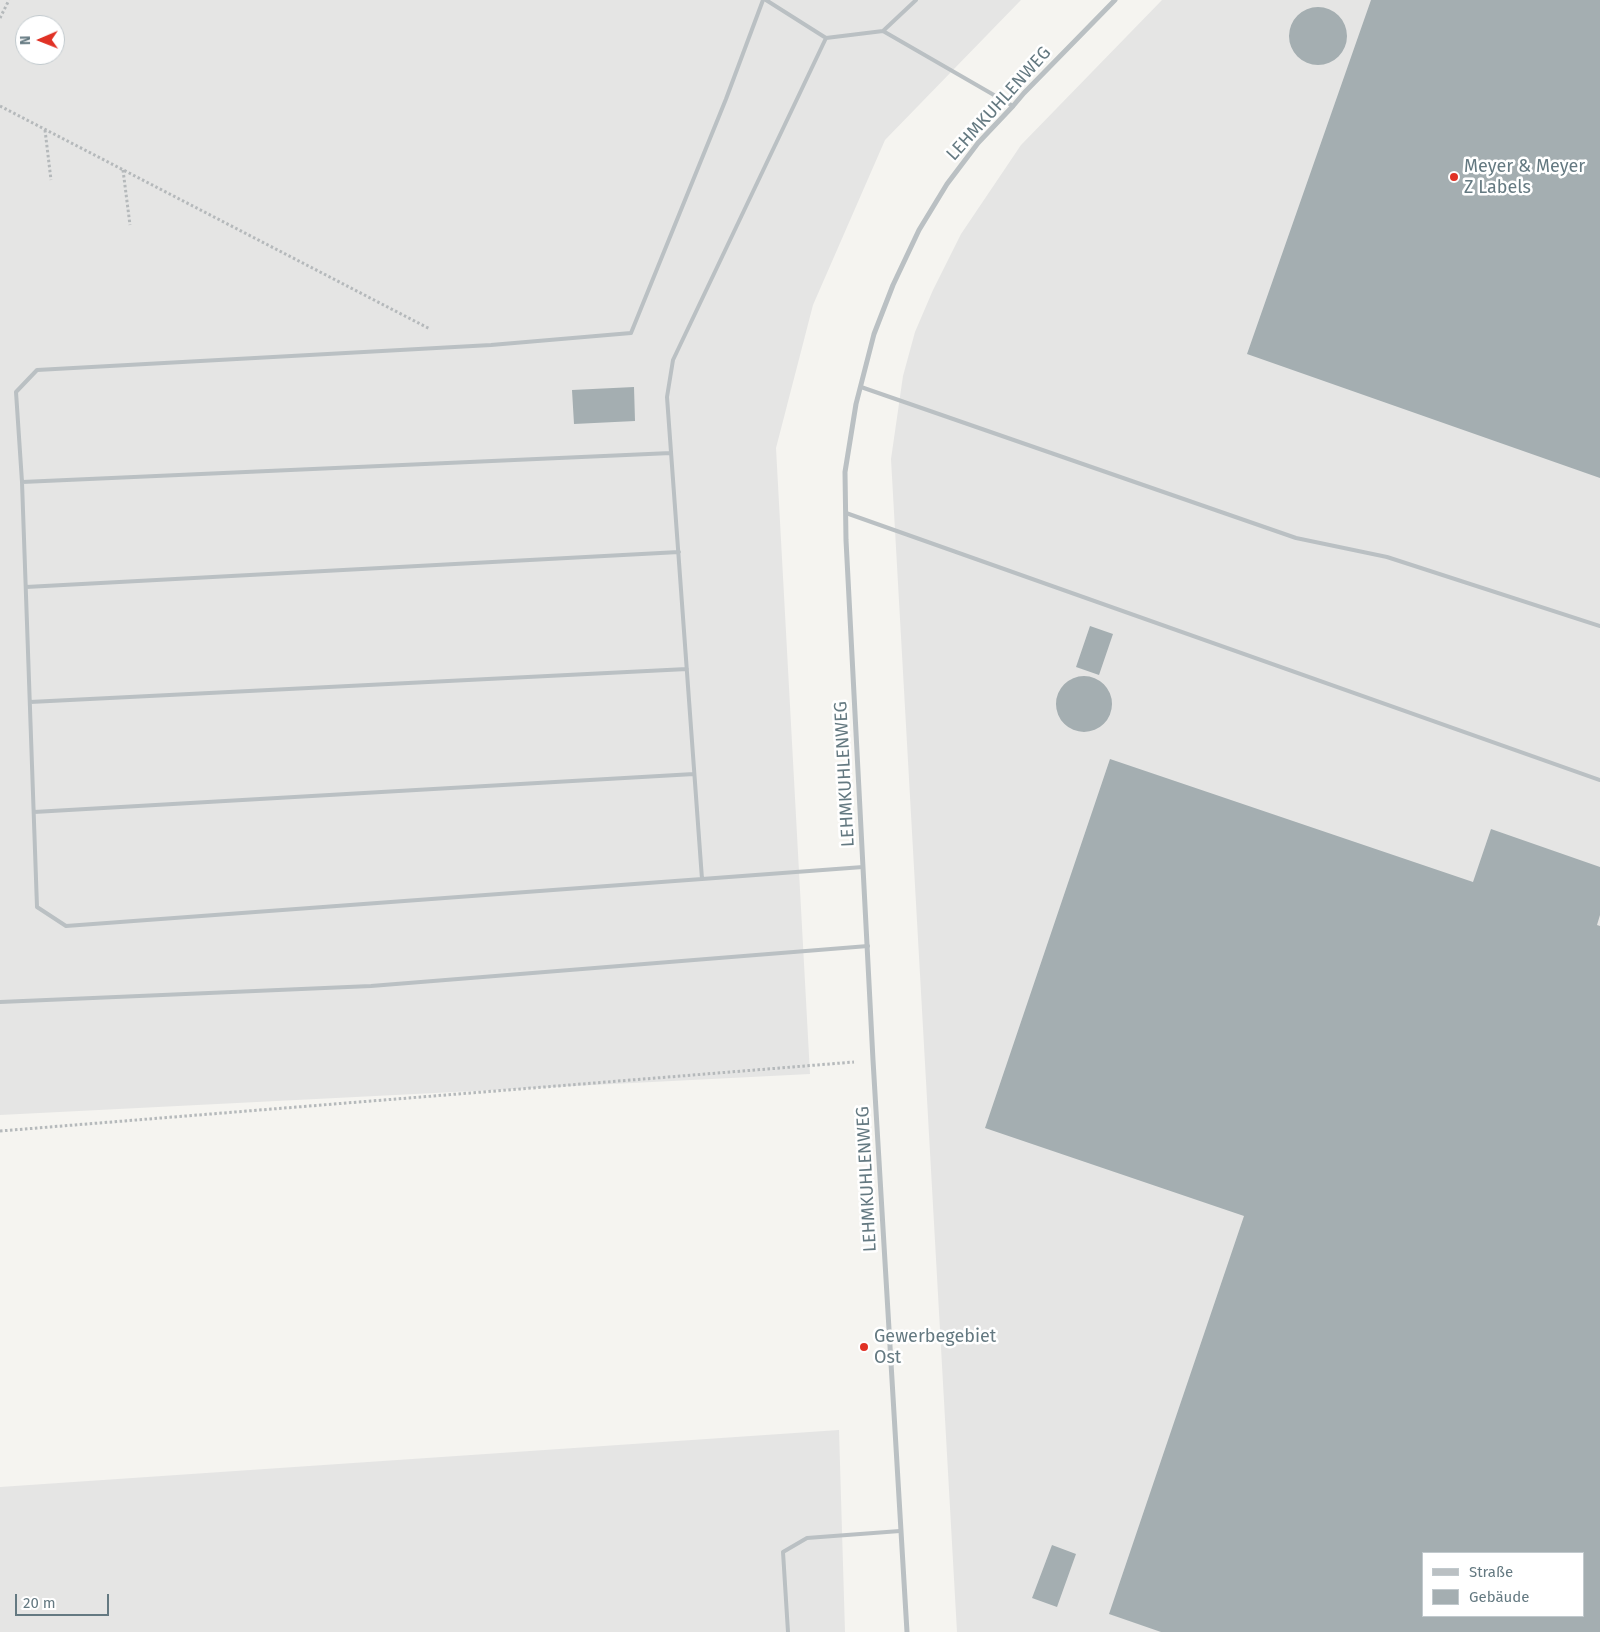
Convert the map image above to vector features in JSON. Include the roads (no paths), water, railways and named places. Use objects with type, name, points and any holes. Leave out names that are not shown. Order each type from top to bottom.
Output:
[{"type":"street","name":"LEHMKUHLENWEG","points":[[907,1632],[873,1060],[845,472],[856,404],[874,334],[892,285],[918,230],[947,184],[978,143],[1115,0]]},
{"type":"lane","points":[[863,867],[66,926],[37,907],[22,482],[16,392],[37,370],[464,346],[631,333],[765,0],[826,38],[883,31],[916,0]]},
{"type":"lane","points":[[883,31],[1014,106]]},
{"type":"lane","points":[[702,879],[667,397],[673,360],[826,38]]},
{"type":"lane","points":[[860,387],[1296,538],[1387,557],[1600,626]]},
{"type":"lane","points":[[22,482],[671,453]]},
{"type":"lane","points":[[846,513],[1600,780]]},
{"type":"lane","points":[[26,587],[679,552]]},
{"type":"lane","points":[[30,702],[687,669]]},
{"type":"lane","points":[[34,812],[694,774]]},
{"type":"lane","points":[[0,1002],[371,986],[868,946]]},
{"type":"lane","points":[[788,1632],[783,1552],[807,1538],[900,1531]]},
{"type":"place","name":"Meyer & Meyer Z Labels","points":[[1454,177]]},
{"type":"place","name":"Gewerbegebiet Ost","points":[[864,1347]]}]
